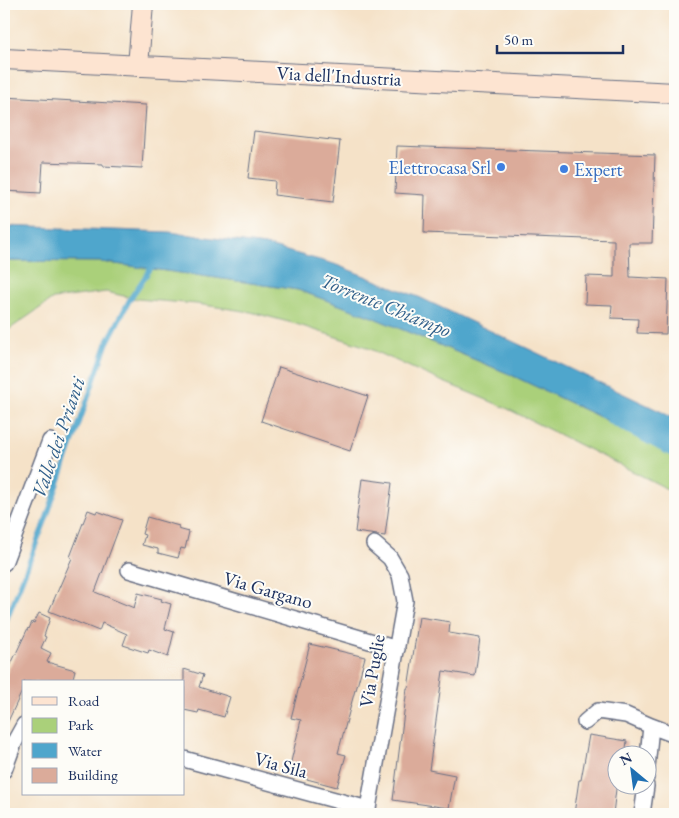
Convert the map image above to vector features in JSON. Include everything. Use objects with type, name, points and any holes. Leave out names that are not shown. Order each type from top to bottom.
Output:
[{"type":"main road","points":[[138,66],[143,4]]},
{"type":"main road","name":"Via dell'Industria","points":[[4,58],[675,92]]},
{"type":"street","points":[[4,563],[50,442]]},
{"type":"street","name":"Via Puglie","points":[[368,812],[405,602],[400,575],[390,558],[374,544]]},
{"type":"street","name":"Via Gargano","points":[[129,570],[397,649]]},
{"type":"street","points":[[585,722],[598,711],[626,715],[675,735]]},
{"type":"street","points":[[649,746],[651,726]]},
{"type":"street","points":[[4,770],[14,743],[22,729]]},
{"type":"street","name":"Via Sila","points":[[185,759],[368,812]]},
{"type":"street","points":[[642,814],[645,796]]},
{"type":"green space","points":[[4,261],[101,262],[298,290],[367,315],[507,373],[670,452],[675,455],[675,494],[504,407],[364,346],[251,312],[197,304],[137,299],[106,292],[53,299],[4,333]]},
{"type":"water","points":[[4,226],[169,232],[265,245],[334,264],[421,298],[664,413],[675,420],[675,455],[507,373],[367,315],[298,290],[101,262],[4,261]]},
{"type":"building","points":[[4,97],[146,105],[142,168],[103,166],[103,164],[43,162],[41,193],[4,191]]},
{"type":"building","points":[[254,131],[340,141],[333,202],[274,195],[275,181],[248,178]]},
{"type":"building","points":[[397,146],[655,155],[652,243],[629,243],[630,277],[668,279],[666,334],[637,333],[638,319],[611,318],[612,305],[585,304],[586,276],[614,277],[614,240],[424,233],[425,195],[395,193]]},
{"type":"building","points":[[279,367],[368,396],[350,451],[261,421]]},
{"type":"building","points":[[362,479],[392,483],[385,536],[355,532]]},
{"type":"building","points":[[88,510],[96,513],[97,511],[122,520],[95,592],[134,608],[138,593],[162,599],[161,601],[171,604],[165,629],[174,632],[168,657],[149,650],[148,653],[123,645],[127,634],[102,623],[99,631],[49,611],[72,558],[70,557]]},
{"type":"building","points":[[147,517],[179,526],[178,529],[189,532],[185,549],[181,548],[178,558],[158,553],[158,549],[142,545],[145,535],[142,534]]},
{"type":"building","points":[[39,613],[50,618],[44,636],[46,637],[41,648],[51,653],[47,662],[75,670],[72,680],[22,680],[22,691],[4,730],[4,679],[28,628],[32,622],[34,623]]},
{"type":"building","points":[[419,617],[450,622],[449,633],[480,638],[475,676],[443,671],[429,770],[455,775],[449,808],[393,800],[407,688]]},
{"type":"building","points":[[310,644],[365,657],[338,753],[346,755],[337,787],[288,774],[301,720],[291,718]]},
{"type":"building","points":[[184,669],[203,675],[199,687],[230,697],[224,717],[199,710],[198,713],[185,710]]},
{"type":"building","points":[[589,735],[627,741],[626,746],[606,746],[606,796],[615,796],[613,814],[574,814],[579,780],[581,780]]},
{"type":"waterway","name":"Valle dei Prianti","points":[[4,626],[46,519],[107,343],[130,299],[153,265]]},
{"type":"waterway","name":"Torrente Chiampo","points":[[609,421],[675,456]]},
{"type":"place","name":"Elettrocasa Srl","points":[[501,167]]},
{"type":"place","name":"Expert","points":[[564,169]]}]
